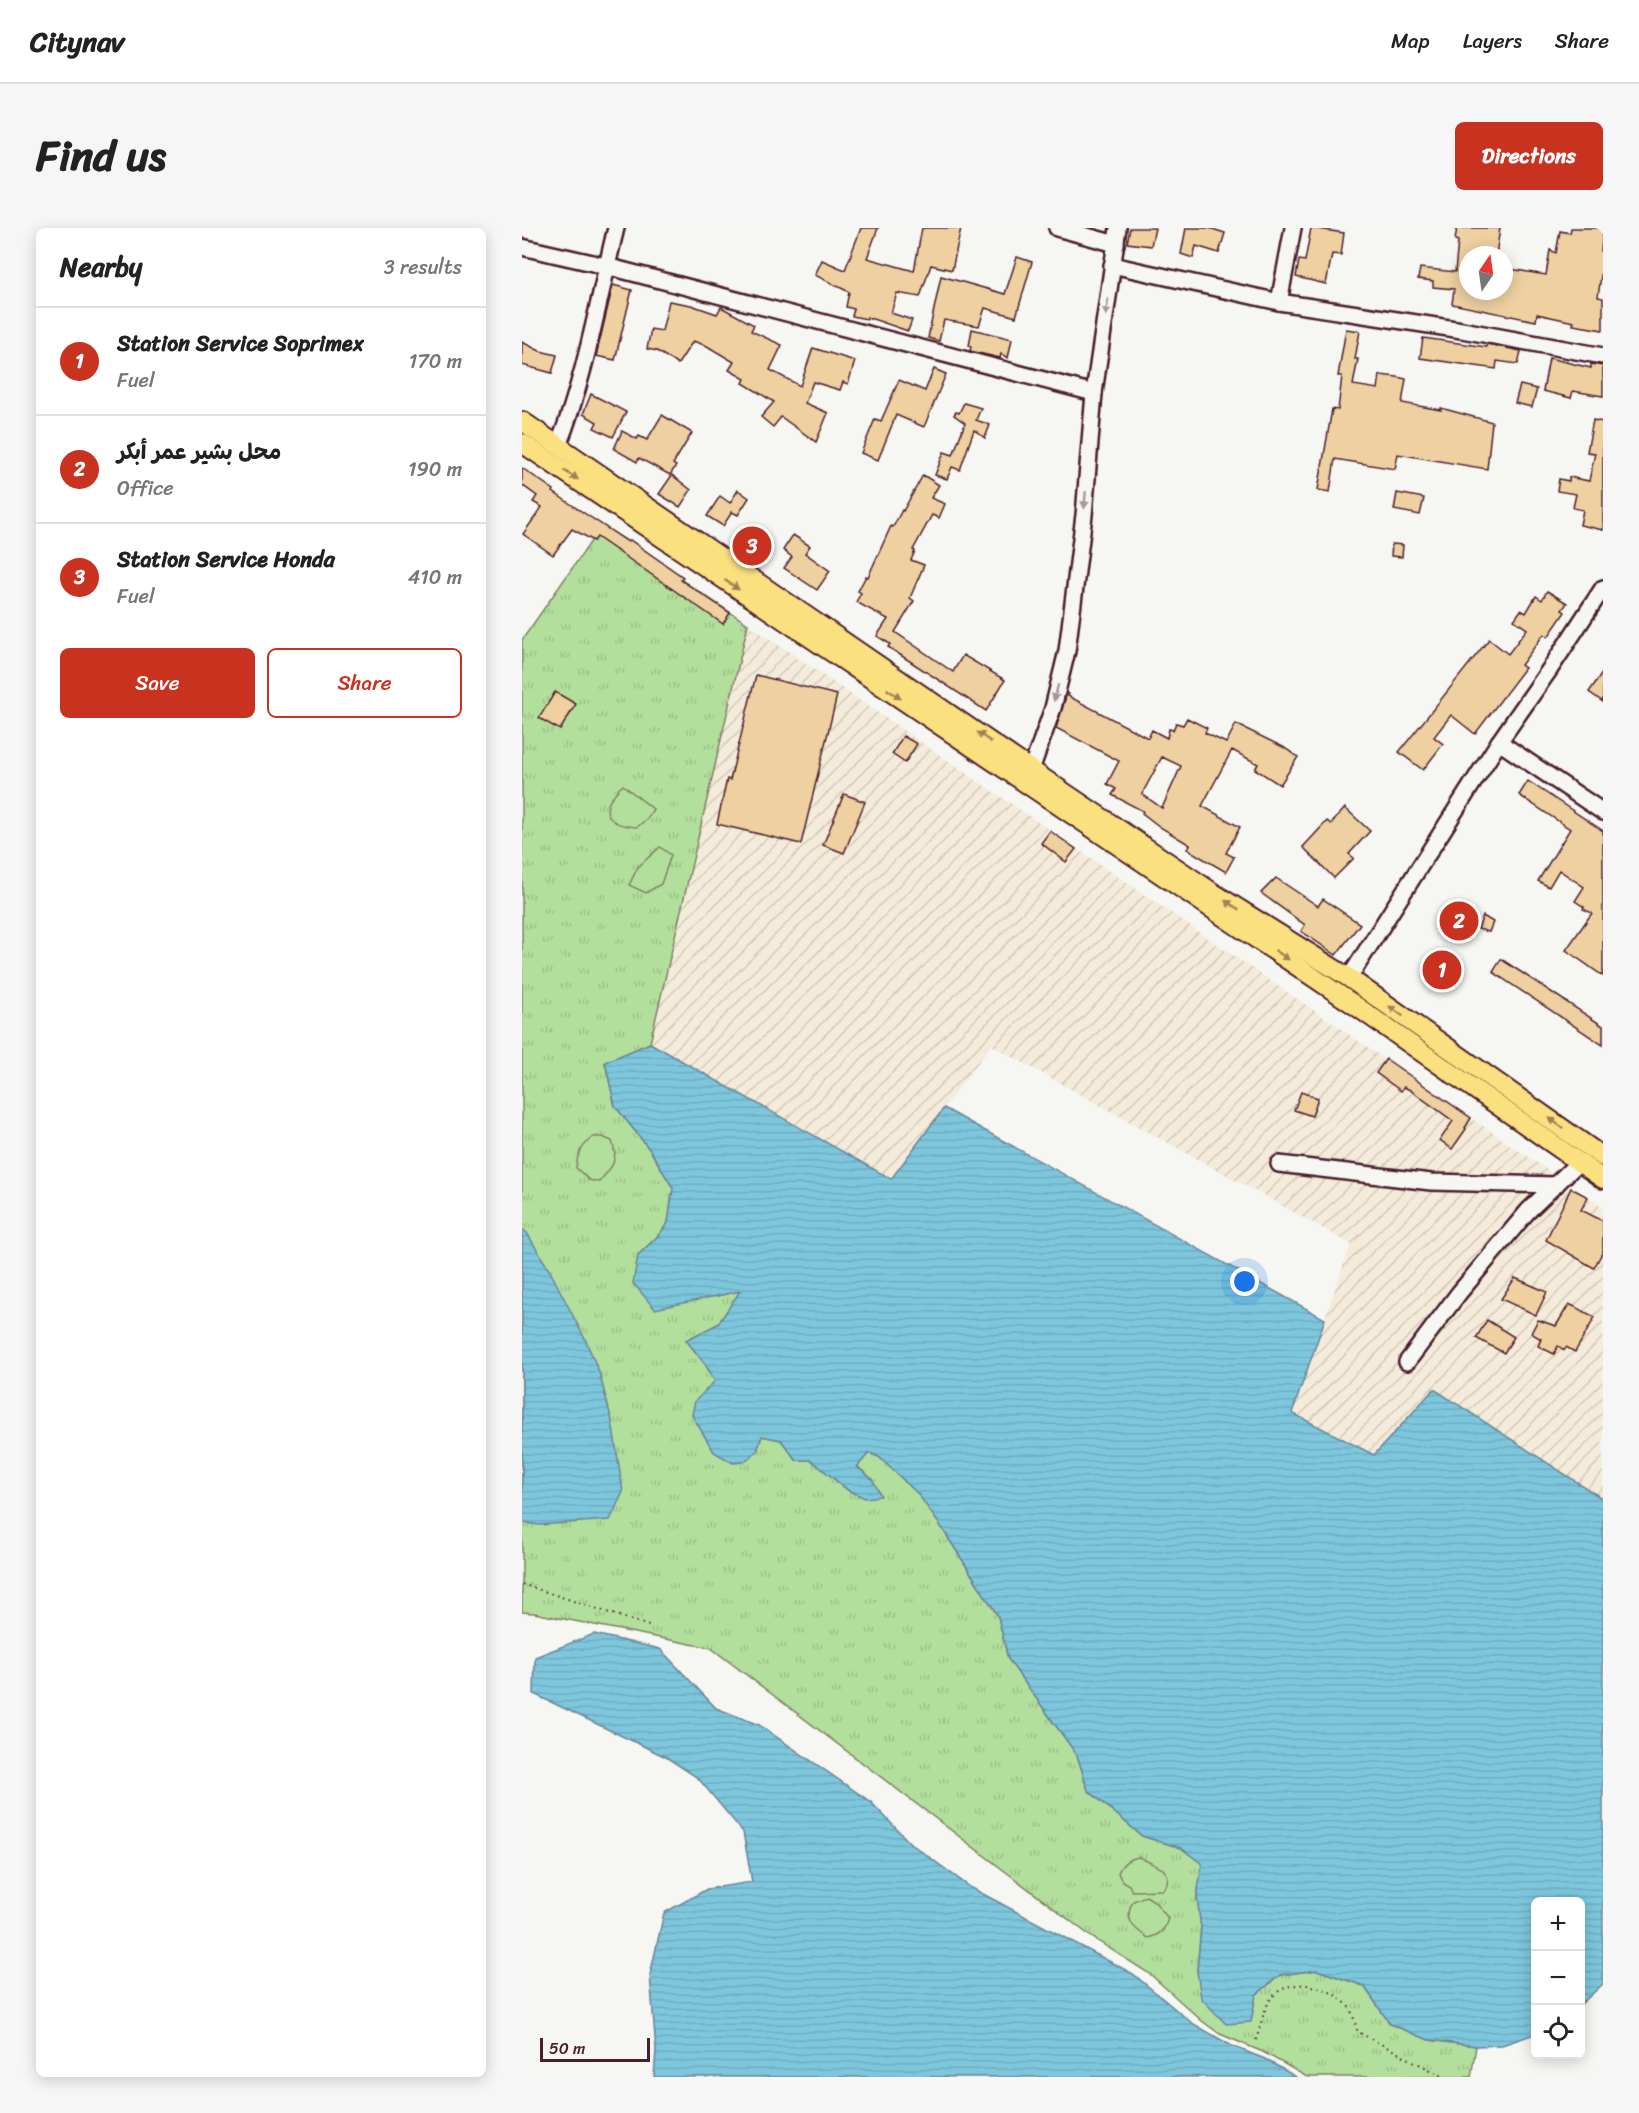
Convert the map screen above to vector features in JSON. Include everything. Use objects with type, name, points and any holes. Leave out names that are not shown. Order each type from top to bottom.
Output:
[{"type":"main road","points":[[522,421],[1603,1179]]},
{"type":"main road","points":[[522,443],[1028,776],[1349,978],[1603,1157]]},
{"type":"street","points":[[558,446],[571,415],[586,362],[616,228]]},
{"type":"street","points":[[1057,228],[1116,244]]},
{"type":"street","points":[[1028,776],[1053,708],[1066,651],[1084,515],[1094,393],[1118,228]]},
{"type":"street","points":[[1279,302],[1293,228]]},
{"type":"street","points":[[522,247],[606,266],[1094,393]]},
{"type":"street","points":[[1112,266],[1279,302],[1352,315],[1462,330],[1603,356]]},
{"type":"street","points":[[1349,978],[1499,742],[1603,588]]},
{"type":"street","points":[[1499,742],[1603,812]]},
{"type":"street","points":[[1407,1362],[1459,1293],[1528,1212],[1580,1161]]},
{"type":"street","points":[[1280,1164],[1431,1182],[1556,1185]]},
{"type":"path","points":[[522,1584],[652,1627]]},
{"type":"path","points":[[1256,2040],[1270,2000],[1287,1987],[1310,1984],[1332,1993],[1349,2007],[1358,2032],[1444,2077]]},
{"type":"shaded area","points":[[748,624],[1603,1208],[1603,1499],[1434,1389],[1374,1455],[1291,1413],[1351,1244],[991,1045],[891,1179],[650,1043]]},
{"type":"green space","points":[[601,527],[748,624],[650,1043],[605,1063],[615,1106],[650,1150],[673,1188],[668,1223],[638,1255],[712,1297],[741,1291],[718,1324],[686,1340],[716,1382],[706,1389],[692,1415],[702,1431],[757,1451],[762,1436],[781,1440],[796,1460],[811,1460],[849,1491],[872,1479],[857,1466],[869,1453],[879,1457],[919,1494],[998,1616],[1008,1659],[1077,1755],[1088,1790],[1142,1836],[1181,1848],[1203,1864],[1197,1896],[1201,1928],[1197,1971],[1256,1995],[1280,1975],[1317,1970],[1364,1986],[1390,2024],[1429,2040],[1476,2046],[1471,2077],[1307,2077],[1263,2052],[1220,2034],[1202,2021],[1150,1974],[1093,1938],[711,1648],[522,1612],[522,640]]},
{"type":"green space","points":[[623,785],[653,809],[647,819],[637,827],[617,823],[608,814],[607,808],[610,801]]},
{"type":"green space","points":[[660,847],[671,855],[661,884],[646,893],[629,885],[638,867]]},
{"type":"green space","points":[[593,1137],[602,1137],[612,1141],[615,1154],[608,1172],[599,1182],[589,1180],[576,1168],[581,1151]]},
{"type":"green space","points":[[1139,1857],[1163,1869],[1168,1876],[1163,1890],[1132,1891],[1129,1885],[1122,1881],[1118,1873],[1122,1866],[1129,1860]]},
{"type":"green space","points":[[1146,1896],[1154,1901],[1168,1918],[1161,1931],[1148,1938],[1134,1927],[1129,1918],[1133,1901]]},
{"type":"water","points":[[650,1043],[891,1179],[944,1108],[1325,1319],[1292,1413],[1374,1455],[1434,1389],[1603,1499],[1603,1984],[1585,2000],[1585,1897],[1531,1897],[1531,2035],[1502,2045],[1476,2046],[1429,2040],[1390,2024],[1364,1986],[1317,1970],[1280,1975],[1256,1995],[1251,2022],[1226,2024],[1201,1998],[1197,1971],[1201,1928],[1197,1896],[1202,1864],[1181,1848],[1142,1836],[1088,1790],[1077,1755],[1008,1659],[998,1616],[918,1494],[879,1457],[869,1453],[857,1467],[872,1479],[881,1496],[865,1498],[849,1491],[811,1460],[796,1460],[781,1440],[762,1436],[757,1451],[744,1462],[733,1463],[714,1452],[692,1415],[695,1401],[715,1381],[686,1340],[718,1324],[740,1291],[655,1309],[633,1283],[638,1255],[668,1223],[673,1188],[650,1150],[615,1106],[605,1062]]},
{"type":"water","points":[[522,1229],[527,1233],[551,1273],[586,1341],[599,1372],[612,1421],[623,1492],[610,1520],[539,1525],[522,1522]]},
{"type":"water","points":[[594,1634],[660,1649],[716,1708],[759,1725],[871,1802],[910,1843],[970,1887],[1133,1974],[1192,2023],[1232,2046],[1265,2059],[1296,2077],[654,2077],[656,2050],[650,1975],[664,1913],[707,1889],[752,1882],[743,1832],[698,1778],[666,1757],[534,1694],[535,1657]]},
{"type":"building","points":[[861,228],[878,228],[867,258],[914,271],[922,228],[961,228],[952,270],[931,265],[920,297],[897,293],[891,313],[912,320],[908,331],[867,317],[867,319],[852,316],[854,309],[846,307],[849,292],[815,275],[822,260],[845,270]]},
{"type":"building","points":[[1130,228],[1155,228],[1151,246],[1127,243]]},
{"type":"building","points":[[1186,228],[1209,228],[1225,233],[1219,253],[1196,246],[1193,258],[1181,254]]},
{"type":"building","points":[[1311,228],[1344,233],[1341,255],[1332,254],[1326,284],[1296,277],[1299,260],[1305,261]]},
{"type":"building","points":[[1457,228],[1500,228],[1497,246],[1459,246],[1459,300],[1513,300],[1513,270],[1546,275],[1550,250],[1556,253],[1560,231],[1570,233],[1571,228],[1603,228],[1601,251],[1603,262],[1598,297],[1603,298],[1603,330],[1573,325],[1574,322],[1537,314],[1536,321],[1452,304],[1454,289],[1433,287],[1433,281],[1418,279],[1420,268],[1455,272],[1458,241],[1455,240]]},
{"type":"building","points":[[1017,257],[1032,262],[1016,317],[985,308],[979,326],[944,320],[939,341],[928,338],[941,276],[1005,294]]},
{"type":"building","points":[[613,285],[632,290],[615,360],[596,356]]},
{"type":"building","points":[[669,301],[691,305],[717,314],[721,307],[754,325],[751,331],[782,345],[770,370],[800,386],[813,348],[855,361],[848,384],[843,382],[840,390],[813,382],[805,403],[828,413],[816,442],[781,417],[773,427],[761,417],[774,402],[743,383],[745,379],[729,370],[734,362],[707,346],[693,341],[678,364],[657,351],[647,349],[651,329],[662,331]]},
{"type":"building","points":[[972,329],[1012,339],[1008,358],[1001,354],[1000,358],[970,351]]},
{"type":"building","points":[[1346,329],[1360,331],[1353,385],[1378,389],[1380,375],[1406,379],[1402,403],[1441,410],[1441,408],[1492,422],[1487,469],[1398,454],[1395,469],[1335,459],[1330,492],[1318,490],[1332,409],[1338,410],[1342,376],[1338,376]]},
{"type":"building","points":[[1423,338],[1486,347],[1487,344],[1521,351],[1518,364],[1497,361],[1496,369],[1420,358]]},
{"type":"building","points":[[522,342],[540,351],[557,355],[552,373],[522,365]]},
{"type":"building","points":[[1549,358],[1591,368],[1591,364],[1603,366],[1603,396],[1573,391],[1571,398],[1543,391]]},
{"type":"building","points":[[934,369],[946,374],[924,427],[896,415],[878,460],[861,453],[875,419],[881,421],[899,380],[925,391]]},
{"type":"building","points":[[1520,385],[1537,389],[1532,407],[1515,403]]},
{"type":"building","points":[[591,394],[626,412],[613,437],[594,428],[597,422],[583,414]]},
{"type":"building","points":[[964,403],[981,408],[976,420],[990,425],[985,438],[974,430],[960,470],[952,467],[947,479],[935,475],[944,452],[953,455],[965,423],[954,415],[956,412],[959,413]]},
{"type":"building","points":[[662,415],[692,433],[673,464],[676,466],[670,475],[639,458],[637,462],[614,449],[622,431],[637,439],[639,436],[647,440]]},
{"type":"building","points":[[1593,420],[1603,422],[1603,530],[1580,525],[1583,510],[1573,508],[1576,494],[1557,491],[1559,479],[1569,481],[1569,477],[1589,481],[1595,453],[1587,452]]},
{"type":"building","points":[[522,468],[581,511],[628,542],[630,540],[683,577],[681,580],[730,613],[723,624],[597,537],[594,541],[572,529],[553,555],[523,534],[542,507],[533,502],[537,496],[522,485]]},
{"type":"building","points":[[672,475],[691,490],[680,507],[659,494]]},
{"type":"building","points":[[923,475],[939,485],[931,498],[945,504],[939,518],[932,515],[913,550],[915,551],[911,560],[924,565],[910,598],[914,601],[895,632],[953,672],[963,655],[1005,680],[986,711],[888,647],[890,644],[877,636],[888,619],[856,602],[861,593],[858,591],[866,576],[868,577],[891,526],[893,527]]},
{"type":"building","points":[[738,490],[749,498],[738,515],[732,512],[723,526],[707,516],[720,496],[730,503]]},
{"type":"building","points":[[1397,493],[1424,498],[1420,515],[1394,510]]},
{"type":"building","points":[[793,535],[810,546],[805,553],[830,571],[817,590],[784,568],[792,557],[783,550]]},
{"type":"building","points":[[1392,544],[1403,545],[1402,557],[1391,556]]},
{"type":"building","points":[[1547,591],[1567,603],[1562,610],[1565,612],[1548,637],[1544,634],[1521,665],[1525,668],[1475,734],[1451,715],[1434,737],[1443,744],[1423,770],[1399,752],[1489,639],[1508,654],[1527,629],[1514,620],[1521,610],[1526,613],[1536,596],[1542,600]]},
{"type":"building","points":[[1603,672],[1603,702],[1589,692]]},
{"type":"building","points":[[756,675],[837,695],[801,844],[717,824]]},
{"type":"building","points":[[555,692],[576,704],[560,730],[539,718]]},
{"type":"building","points":[[1067,693],[1068,696],[1148,738],[1152,730],[1167,738],[1169,729],[1173,730],[1176,723],[1183,725],[1187,718],[1207,728],[1205,733],[1226,743],[1236,724],[1298,757],[1280,785],[1255,769],[1258,764],[1232,750],[1202,806],[1240,827],[1226,853],[1234,857],[1226,872],[1187,849],[1190,845],[1160,827],[1142,813],[1143,811],[1112,795],[1116,789],[1107,784],[1119,761],[1056,728]],"holes":[[[1162,757],[1181,766],[1162,808],[1142,794]]]},
{"type":"building","points":[[903,736],[917,744],[905,763],[892,754]]},
{"type":"building","points":[[1528,781],[1603,831],[1603,976],[1566,950],[1592,913],[1583,909],[1584,907],[1575,901],[1584,887],[1559,870],[1549,887],[1538,881],[1570,829],[1519,795]]},
{"type":"building","points":[[844,794],[865,802],[844,853],[823,845]]},
{"type":"building","points":[[1345,808],[1370,831],[1349,854],[1354,858],[1334,878],[1303,847],[1327,821],[1331,824]]},
{"type":"building","points":[[1050,831],[1076,849],[1066,862],[1041,843]]},
{"type":"building","points":[[1276,878],[1318,906],[1323,899],[1360,924],[1336,955],[1301,931],[1305,925],[1261,893]]},
{"type":"building","points":[[1483,916],[1493,922],[1489,932],[1478,929]]},
{"type":"building","points":[[1501,959],[1603,1026],[1603,1045],[1493,972]]},
{"type":"building","points":[[1449,966],[1459,973],[1446,990],[1437,983]]},
{"type":"building","points":[[1386,1059],[1471,1118],[1452,1149],[1440,1140],[1453,1121],[1410,1090],[1404,1087],[1401,1091],[1376,1073]]},
{"type":"building","points":[[1301,1092],[1318,1098],[1312,1116],[1294,1110]]},
{"type":"building","points":[[1571,1188],[1588,1197],[1581,1210],[1603,1221],[1603,1251],[1594,1268],[1546,1240]]},
{"type":"building","points":[[1515,1278],[1547,1292],[1536,1315],[1501,1299]]},
{"type":"building","points":[[1569,1304],[1595,1317],[1575,1352],[1558,1346],[1554,1354],[1538,1346],[1541,1339],[1531,1333],[1538,1320],[1556,1326]]},
{"type":"building","points":[[1487,1320],[1514,1337],[1504,1353],[1476,1338]]},
{"type":"place","name":"Station Service Honda","points":[[752,546]]},
{"type":"place","name":"محل بشير عمر أبكر","points":[[1459,921]]},
{"type":"place","name":"Station Service Soprimex","points":[[1442,970]]}]
